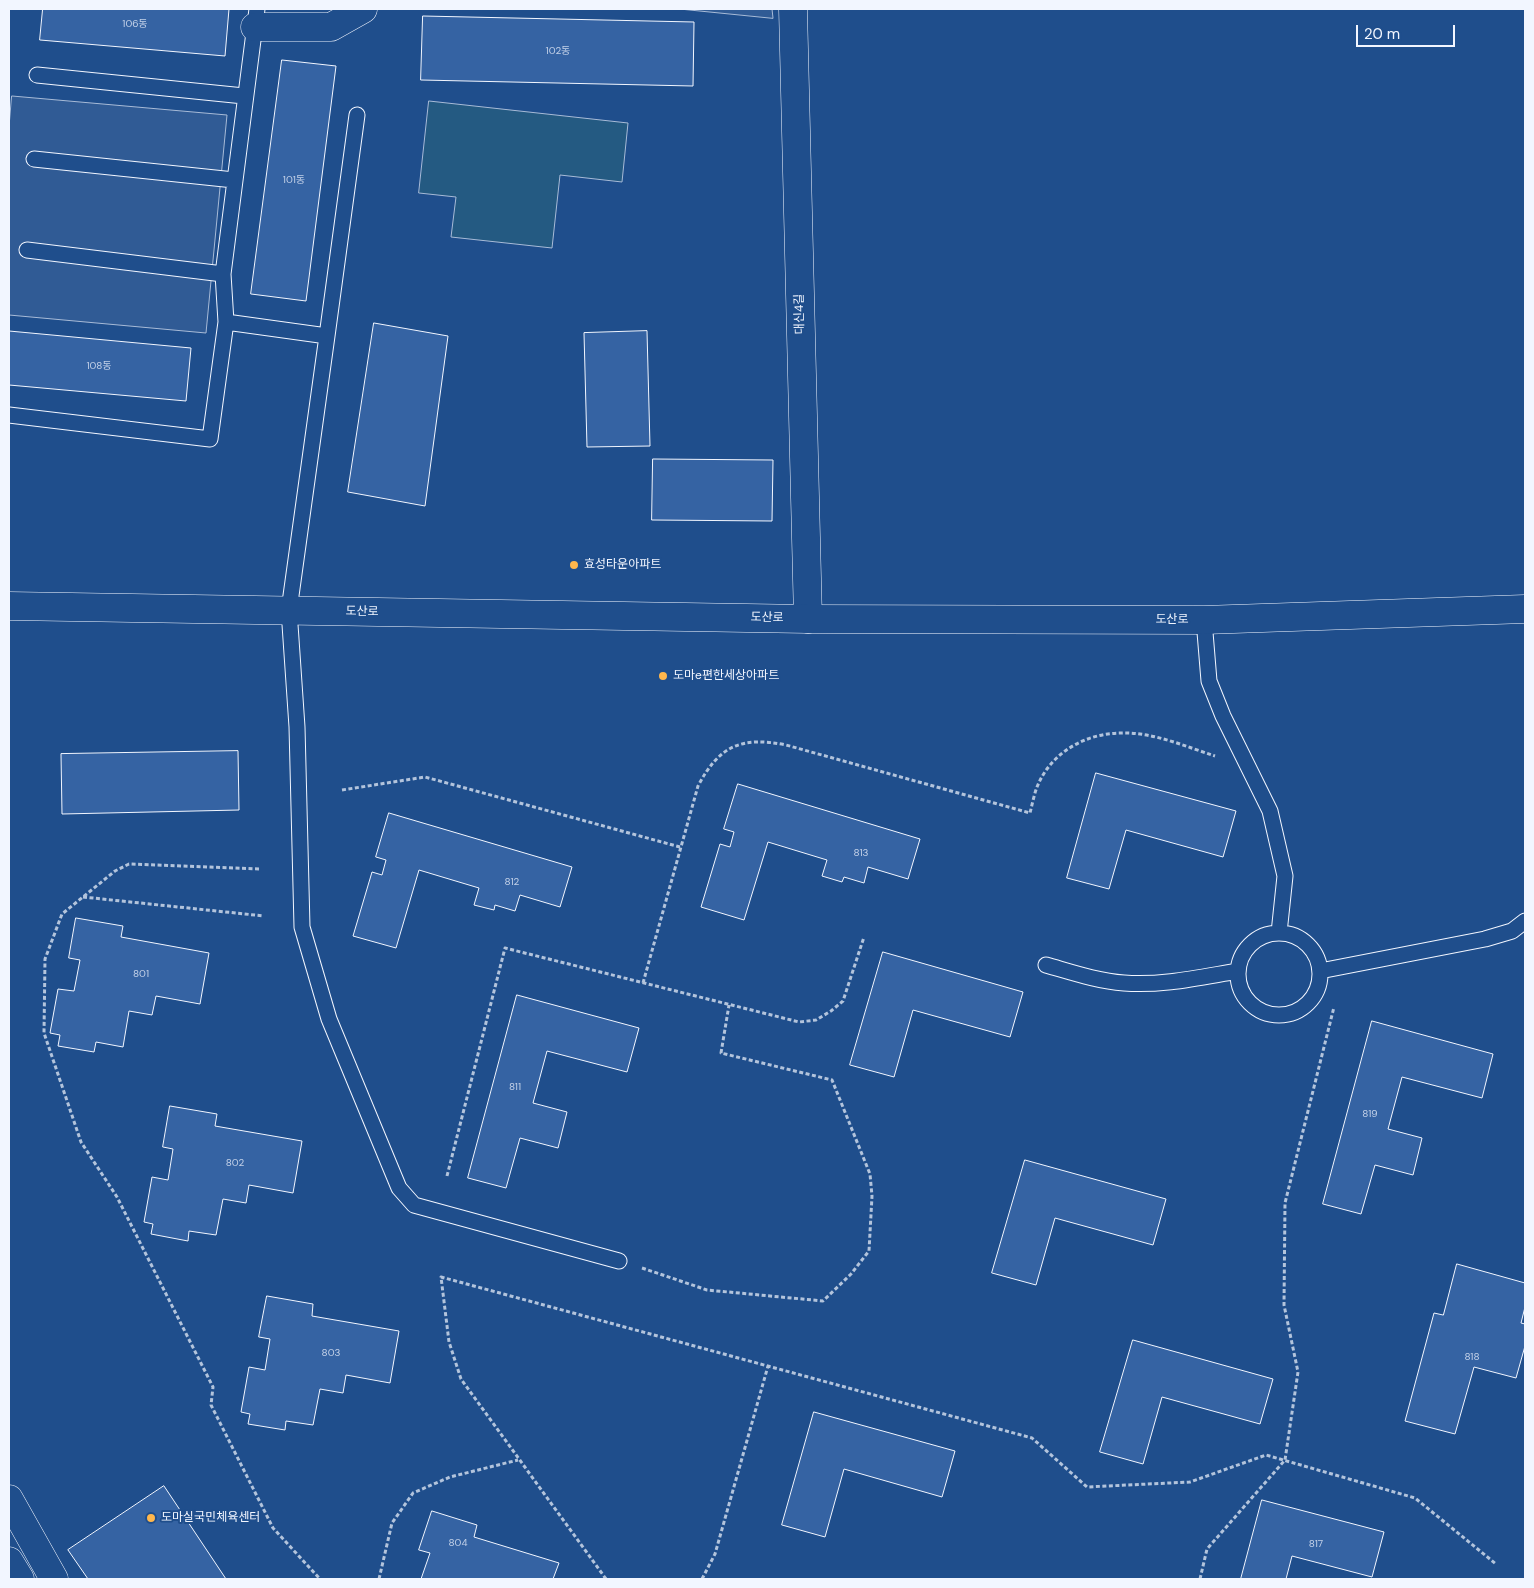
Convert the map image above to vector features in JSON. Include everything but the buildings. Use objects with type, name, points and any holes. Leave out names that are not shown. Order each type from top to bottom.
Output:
[{"type":"main road","points":[[256,18],[331,27],[363,9]]},
{"type":"main road","name":"대신4길","points":[[793,9],[808,618]]},
{"type":"main road","name":"도산로","points":[[9,606],[808,618],[1204,620],[1525,609]]},
{"type":"main road","points":[[9,1499],[54,1579]]},
{"type":"main road","points":[[9,1561],[20,1579]]},
{"type":"lane","points":[[9,415],[210,439],[226,322],[223,274],[244,96],[256,18]]},
{"type":"lane","points":[[37,74],[244,96]]},
{"type":"lane","points":[[357,115],[290,610],[297,727],[302,927],[329,1019],[399,1188],[414,1205],[619,1261]]},
{"type":"lane","points":[[34,159],[234,180]]},
{"type":"lane","points":[[28,250],[223,274]]},
{"type":"lane","points":[[226,322],[327,336]]},
{"type":"lane","points":[[1204,620],[1209,681],[1223,716],[1270,811],[1284,876],[1279,933]]},
{"type":"lane","points":[[1320,971],[1485,939],[1512,931],[1525,921]]},
{"type":"lane","points":[[1279,933],[1298,938],[1309,946],[1316,957],[1320,971],[1318,984],[1313,996],[1304,1006],[1292,1012],[1278,1015],[1265,1013],[1253,1006],[1244,996],[1239,984],[1238,971],[1241,958],[1248,946],[1259,938],[1279,933]]},
{"type":"lane","points":[[1046,965],[1124,983],[1179,981],[1238,971]]},
{"type":"path","points":[[643,983],[698,786],[709,765],[723,753],[741,744],[762,740],[1030,813],[1037,787],[1048,768],[1063,751],[1082,741],[1101,735],[1124,732],[1156,738],[1218,757]]},
{"type":"path","points":[[342,790],[425,777],[680,847]]},
{"type":"path","points":[[259,869],[129,864],[115,870],[62,914],[45,959],[44,1033],[81,1142],[117,1197],[213,1387],[211,1405],[273,1528],[320,1579]]},
{"type":"path","points":[[82,897],[264,916]]},
{"type":"path","points":[[447,1176],[505,948],[799,1022],[816,1020],[832,1012],[843,1001],[864,937]]},
{"type":"path","points":[[619,1261],[707,1290],[823,1301],[851,1274],[869,1251],[872,1196],[870,1174],[832,1080],[721,1053],[729,1005]]},
{"type":"path","points":[[1200,1579],[1207,1549],[1284,1460],[1298,1372],[1284,1305],[1285,1203],[1334,1007]]},
{"type":"path","points":[[606,1579],[461,1379],[449,1342],[441,1276],[1032,1438],[1087,1486],[1190,1482],[1266,1455],[1415,1498],[1496,1564]]},
{"type":"path","points":[[702,1579],[715,1554],[768,1366]]},
{"type":"path","points":[[380,1579],[392,1523],[413,1493],[450,1478],[518,1460]]},
{"type":"shaded area","points":[[680,9],[772,9],[773,18]]},
{"type":"shaded area","points":[[12,96],[227,115],[206,333],[9,315],[9,127]]},
{"type":"shaded area","points":[[429,101],[628,123],[622,182],[560,175],[552,248],[451,237],[456,197],[419,193]]},
{"type":"place","name":"효성타운아파트","points":[[574,565]]},
{"type":"place","name":"도마e편한세상아파트","points":[[663,676]]},
{"type":"place","name":"도마실국민체육센터","points":[[151,1518]]}]
